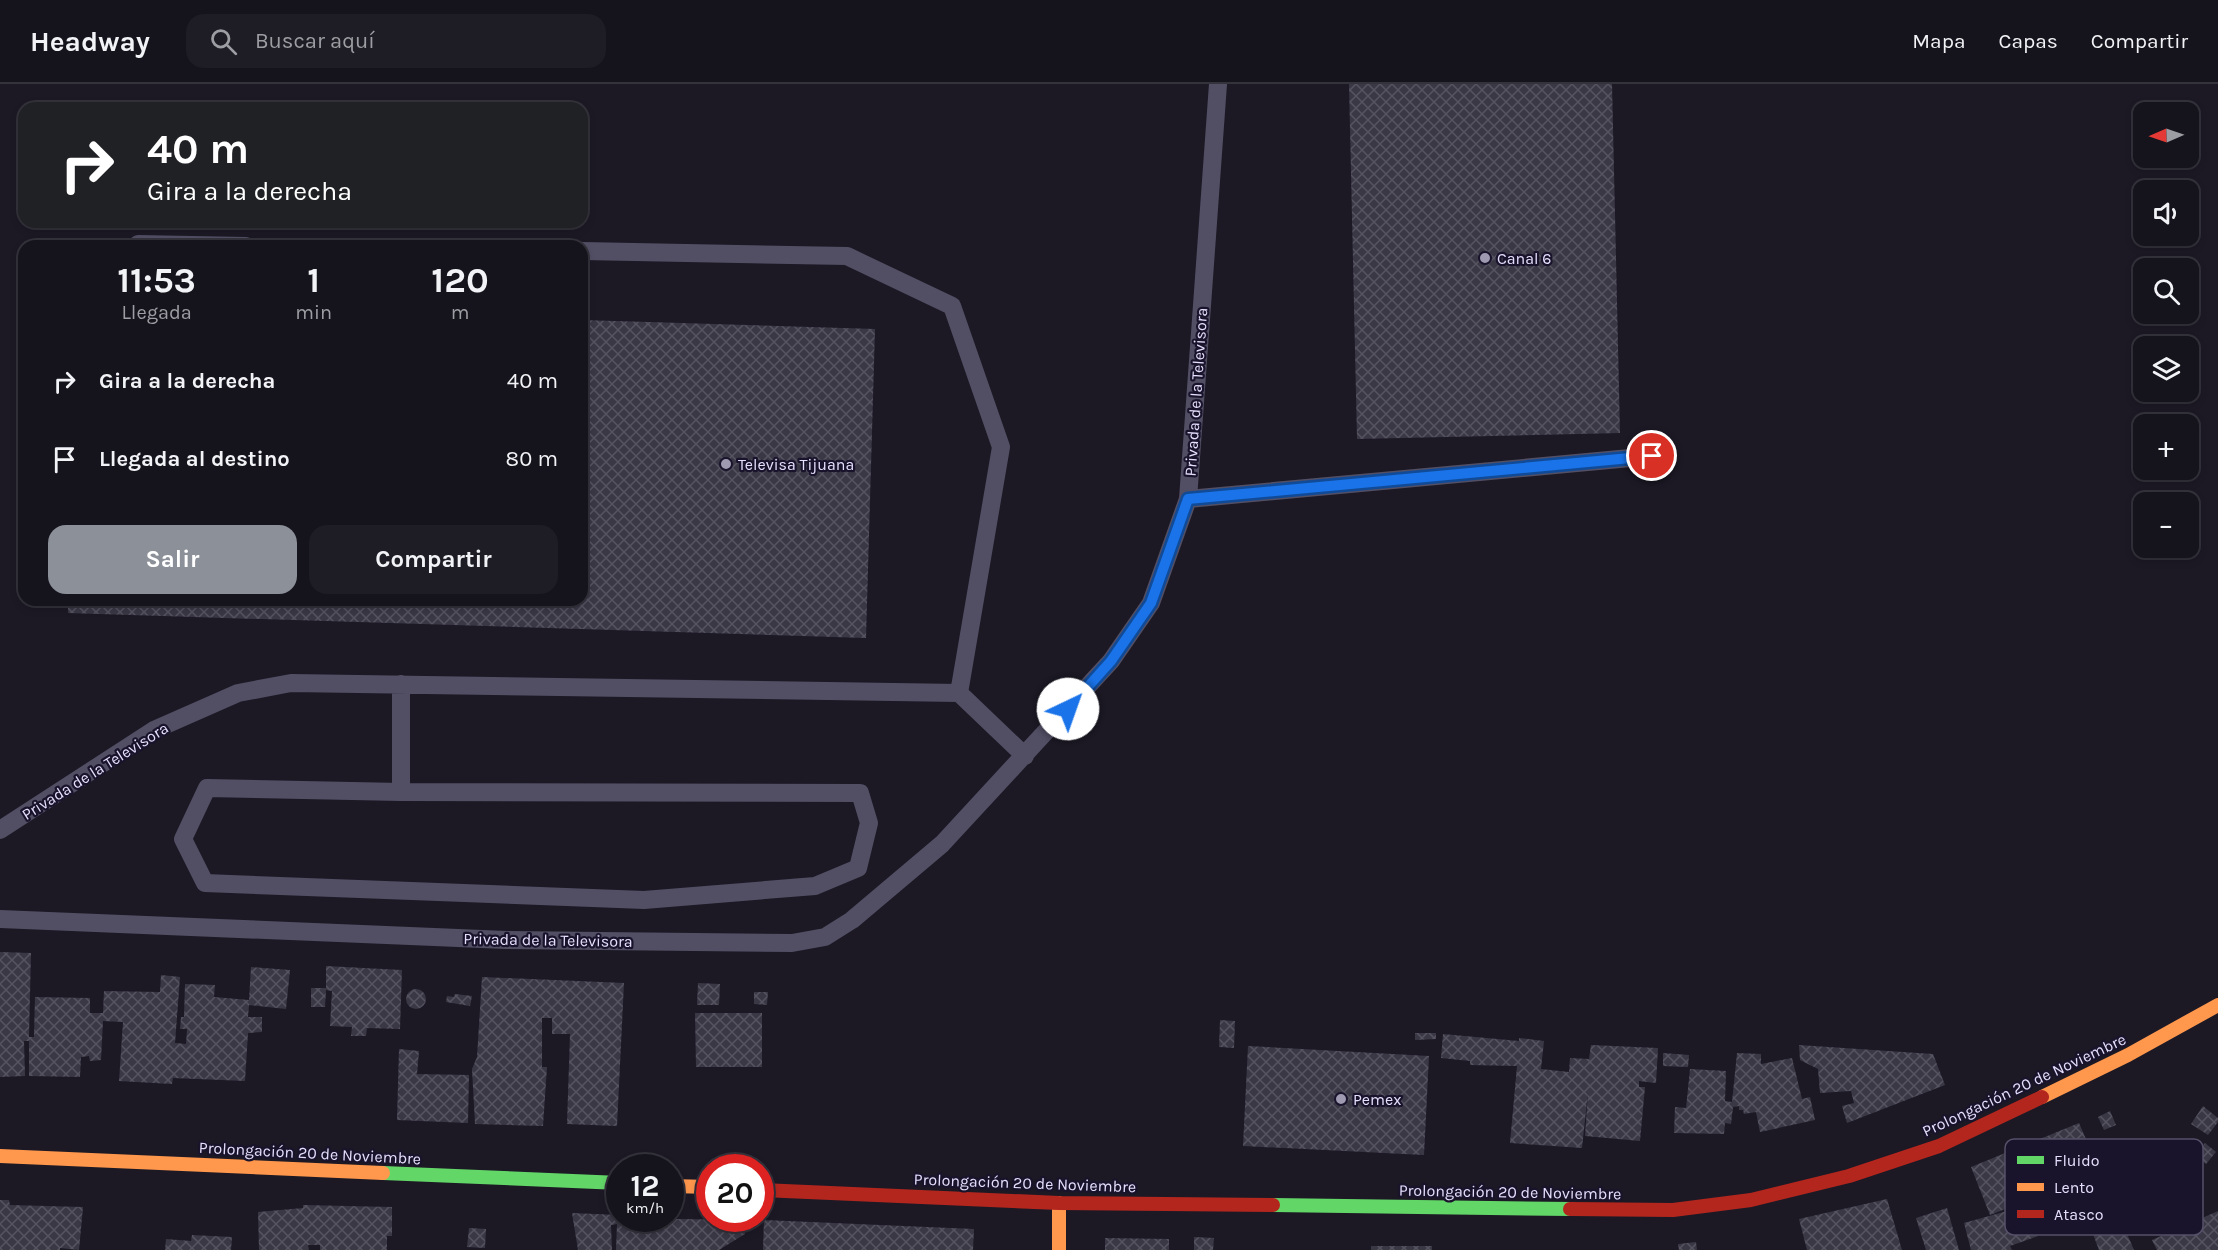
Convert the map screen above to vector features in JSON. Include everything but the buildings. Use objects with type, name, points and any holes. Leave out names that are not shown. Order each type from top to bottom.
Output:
[{"type":"main road","name":"Prolongación 20 de Noviembre","points":[[774,1191],[1059,1203],[1673,1210],[1751,1200],[1849,1176],[1939,1146],[2128,1055],[2218,1005]]},
{"type":"main road","name":"Prolongación 20 de Noviembre","points":[[0,1156],[606,1183]]},
{"type":"main road","points":[[1059,1203],[1059,1250]]},
{"type":"lane","name":"Privada de la Televisora","points":[[0,919],[506,940],[792,943],[825,937],[852,920],[942,844],[1111,661],[1151,603],[1188,499],[1218,84]]},
{"type":"lane","points":[[588,251],[847,256],[951,306],[1001,447],[959,693],[1025,756]]},
{"type":"lane","points":[[1188,499],[1652,456]]},
{"type":"lane","name":"Privada de la Televisora","points":[[0,830],[154,730],[238,693],[291,683],[959,693]]},
{"type":"lane","points":[[401,684],[401,792]]},
{"type":"lane","points":[[207,788],[401,792],[860,794],[869,823],[858,868],[815,886],[644,900],[205,883],[183,839],[207,788]]},
{"type":"traffic: fast","points":[[383,1173],[606,1182]]},
{"type":"traffic: fast","points":[[1273,1205],[1570,1209]]},
{"type":"traffic: slow","points":[[2042,1097],[2128,1055],[2218,1005]]},
{"type":"traffic: slow","points":[[0,1156],[383,1173]]},
{"type":"traffic: slow","points":[[684,1186],[696,1187]]},
{"type":"traffic: slow","points":[[1059,1203],[1059,1250]]},
{"type":"traffic: jam","points":[[1570,1209],[1673,1210],[1751,1200],[1849,1176],[1939,1146],[2042,1097]]},
{"type":"traffic: jam","points":[[774,1191],[1059,1203],[1273,1205]]},
{"type":"place","name":"Canal 6","points":[[1485,258]]},
{"type":"place","name":"Televisa Tijuana","points":[[726,464]]},
{"type":"place","name":"Pemex","points":[[1341,1099]]},
{"type":"route","points":[[1068,709],[1111,661],[1151,603],[1188,499],[1652,456]]}]
